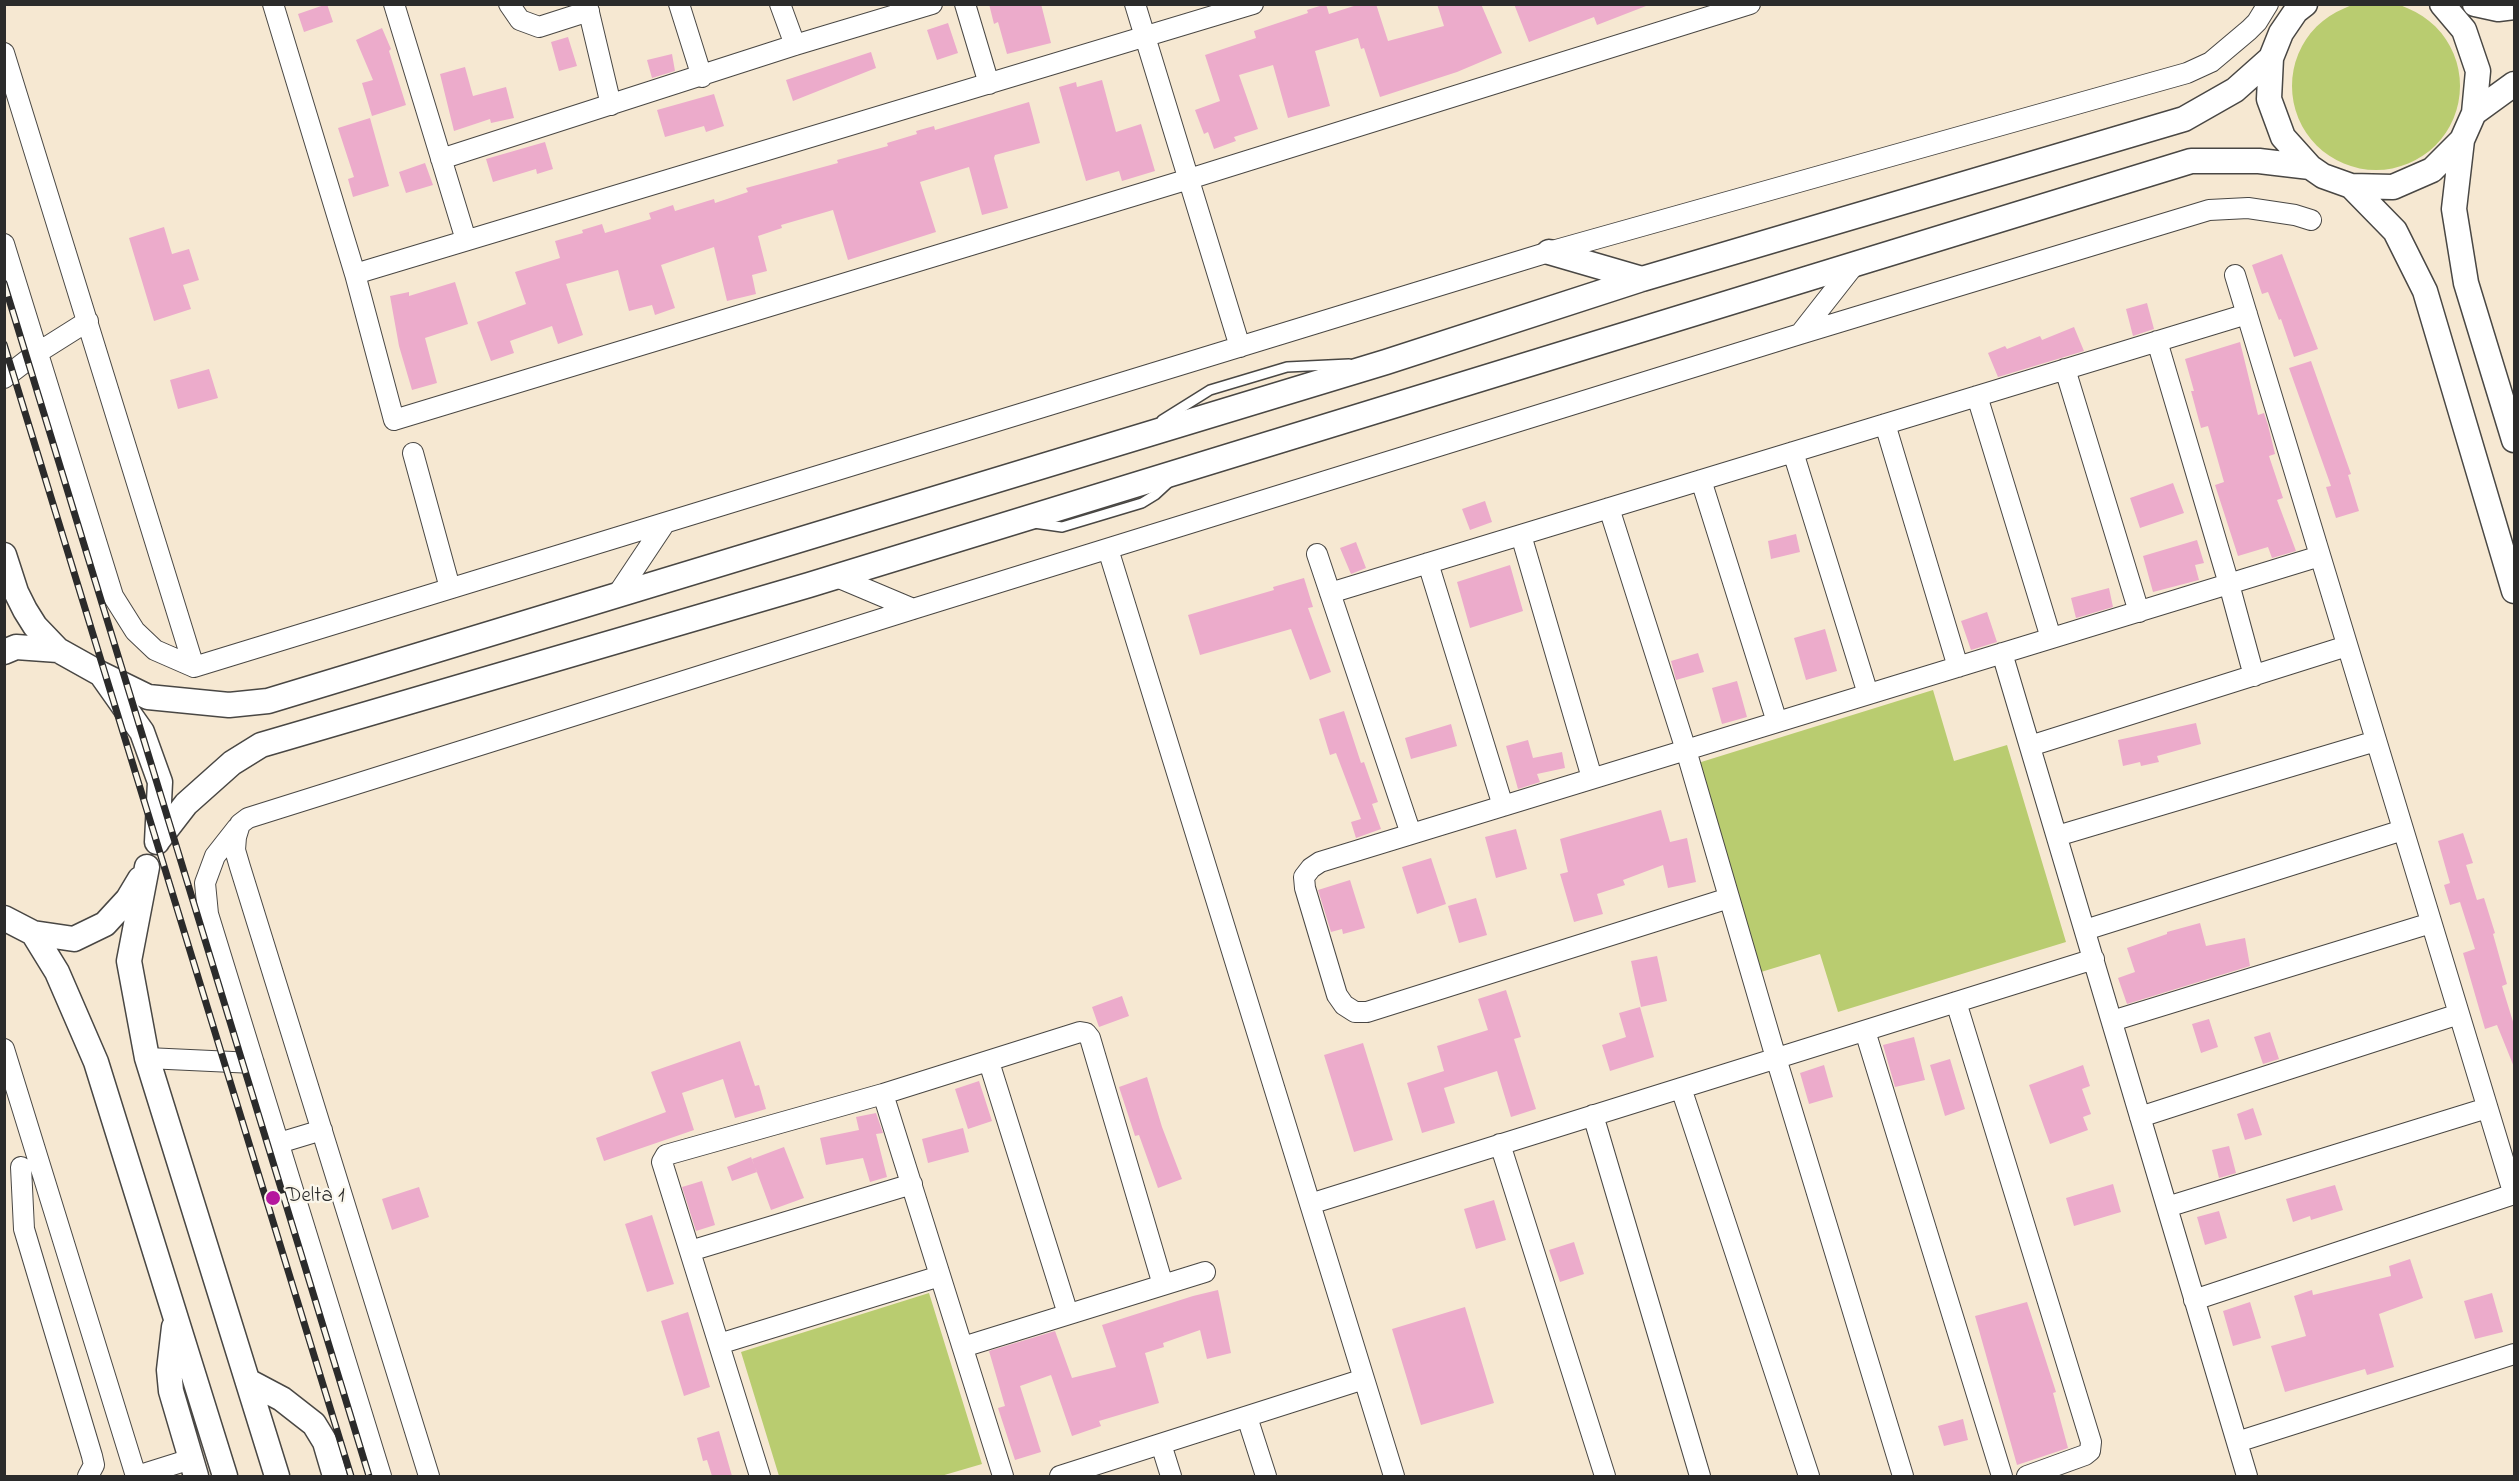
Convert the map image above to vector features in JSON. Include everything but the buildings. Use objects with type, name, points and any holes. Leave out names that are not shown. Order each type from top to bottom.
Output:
[{"type":"street","points":[[273,4],[354,274],[394,420],[1189,179],[1750,4]]},
{"type":"street","points":[[394,4],[466,240]]},
{"type":"street","points":[[509,4],[520,20],[539,27],[588,8],[611,105]]},
{"type":"street","points":[[679,4],[702,77]]},
{"type":"street","points":[[780,4],[795,45]]},
{"type":"street","points":[[441,159],[702,77],[878,13],[932,4]]},
{"type":"street","points":[[965,4],[989,84]]},
{"type":"street","points":[[1135,4],[1240,347]]},
{"type":"street","points":[[354,274],[1253,4]]},
{"type":"street","points":[[4,244],[113,596],[135,631],[155,650],[194,667],[1549,252],[2187,73],[2211,62],[2242,36],[2257,22],[2268,4]]},
{"type":"street","points":[[2442,4],[2464,30],[2478,70],[2474,113],[2462,140],[2454,208],[2466,283],[2514,440]]},
{"type":"street","points":[[2475,4],[2498,9],[2514,7]]},
{"type":"street","points":[[2299,7],[2281,33],[2271,58],[2269,99],[2283,137],[2310,167],[2323,176],[2351,186],[2393,187],[2432,170],[2462,140]]},
{"type":"street","points":[[4,53],[194,667]]},
{"type":"street","points":[[4,555],[16,592],[35,626],[58,650],[101,674],[148,697],[229,705],[268,701],[1386,362],[1642,279],[2184,119],[2235,90],[2271,58]]},
{"type":"street","points":[[2474,113],[2510,91]]},
{"type":"street","points":[[4,918],[33,933],[74,939],[105,924],[128,900],[147,867],[159,839],[186,804],[232,762],[261,745],[837,577],[2191,161],[2259,161],[2310,167]]},
{"type":"street","points":[[2351,186],[2394,231],[2425,291],[2514,591]]},
{"type":"street","points":[[381,1476],[208,914],[205,883],[215,856],[240,824],[248,818],[913,609],[1800,334],[2209,210],[2248,208],[2295,215],[2311,220]]},
{"type":"street","points":[[1549,252],[1642,279]]},
{"type":"street","points":[[1800,334],[1855,264]]},
{"type":"street","points":[[2194,1300],[2514,1194],[2235,275]]},
{"type":"street","points":[[1330,593],[2247,314]]},
{"type":"street","points":[[4,378],[88,321]]},
{"type":"street","points":[[2157,341],[2254,676]]},
{"type":"street","points":[[2065,369],[2139,612]]},
{"type":"street","points":[[1977,396],[2051,638]]},
{"type":"street","points":[[1885,424],[1958,667]]},
{"type":"street","points":[[1793,452],[1868,694]]},
{"type":"street","points":[[413,453],[450,588]]},
{"type":"street","points":[[1701,480],[1777,722]]},
{"type":"street","points":[[1609,508],[1686,750],[1776,1058],[1903,1476]]},
{"type":"street","points":[[617,595],[665,523]]},
{"type":"street","points":[[1521,535],[1592,778]]},
{"type":"street","points":[[1108,549],[1394,1476]]},
{"type":"street","points":[[1317,554],[1411,834]]},
{"type":"street","points":[[1729,898],[1367,1012],[1355,1012],[1344,1005],[1337,995],[1305,888],[1304,877],[1320,862],[2320,556]]},
{"type":"street","points":[[1428,563],[1503,806]]},
{"type":"street","points":[[837,577],[913,609]]},
{"type":"street","points":[[2030,746],[2348,646]]},
{"type":"street","points":[[4,652],[16,647],[58,650]]},
{"type":"street","points":[[2002,653],[2247,1476]]},
{"type":"street","points":[[101,674],[142,732],[160,782],[159,839]]},
{"type":"street","points":[[2057,836],[2376,741]]},
{"type":"street","points":[[240,824],[235,850],[429,1476]]},
{"type":"street","points":[[2085,930],[2403,830]]},
{"type":"street","points":[[147,867],[129,961],[147,1059],[277,1476]]},
{"type":"street","points":[[2112,1021],[2431,923]]},
{"type":"street","points":[[33,933],[57,972],[96,1062],[225,1476]]},
{"type":"street","points":[[1310,1204],[2094,959]]},
{"type":"street","points":[[1956,1002],[2091,1442],[2090,1451],[2085,1455],[2027,1476]]},
{"type":"street","points":[[2140,1117],[2459,1014]]},
{"type":"street","points":[[1865,1031],[2002,1476]]},
{"type":"street","points":[[760,1476],[662,1162],[666,1155],[883,1094],[1080,1032],[1089,1035],[1163,1286]]},
{"type":"street","points":[[4,1049],[136,1476],[194,1468],[171,1391],[169,1370],[176,1317]]},
{"type":"street","points":[[147,1059],[254,1063]]},
{"type":"street","points":[[989,1062],[1068,1314]]},
{"type":"street","points":[[1682,1088],[1809,1476]]},
{"type":"street","points":[[883,1094],[1003,1476]]},
{"type":"street","points":[[2167,1207],[2487,1108]]},
{"type":"street","points":[[1593,1115],[1700,1476]]},
{"type":"street","points":[[279,1143],[322,1130]]},
{"type":"street","points":[[1500,1144],[1605,1476]]},
{"type":"street","points":[[42,1166],[13,1168],[24,1229],[92,1456],[94,1466],[88,1476]]},
{"type":"street","points":[[690,1251],[912,1184]]},
{"type":"street","points":[[963,1347],[1205,1272]]},
{"type":"street","points":[[719,1344],[940,1276]]},
{"type":"street","points":[[2237,1442],[2514,1354]]},
{"type":"street","points":[[1060,1476],[1364,1379]]},
{"type":"street","points":[[248,1381],[282,1399],[314,1424],[325,1442],[335,1476]]},
{"type":"street","points":[[1247,1417],[1266,1476]]},
{"type":"street","points":[[1161,1444],[1171,1476]]},
{"type":"green space","points":[[2376,2],[2392,3],[2408,8],[2436,26],[2454,54],[2459,70],[2459,102],[2454,118],[2436,146],[2408,164],[2392,169],[2376,170],[2360,169],[2344,164],[2316,146],[2298,118],[2293,102],[2292,86],[2293,70],[2298,54],[2316,26],[2344,8],[2360,3]]},
{"type":"green space","points":[[1933,690],[1954,761],[2007,745],[2066,942],[1838,1012],[1820,954],[1761,972],[1698,763]]},
{"type":"green space","points":[[929,1293],[982,1464],[941,1476],[779,1476],[741,1352]]},
{"type":"railway","points":[[4,283],[369,1476]]},
{"type":"railway","points":[[4,344],[351,1476]]},
{"type":"place","name":"Delta 1","points":[[273,1198]]}]
